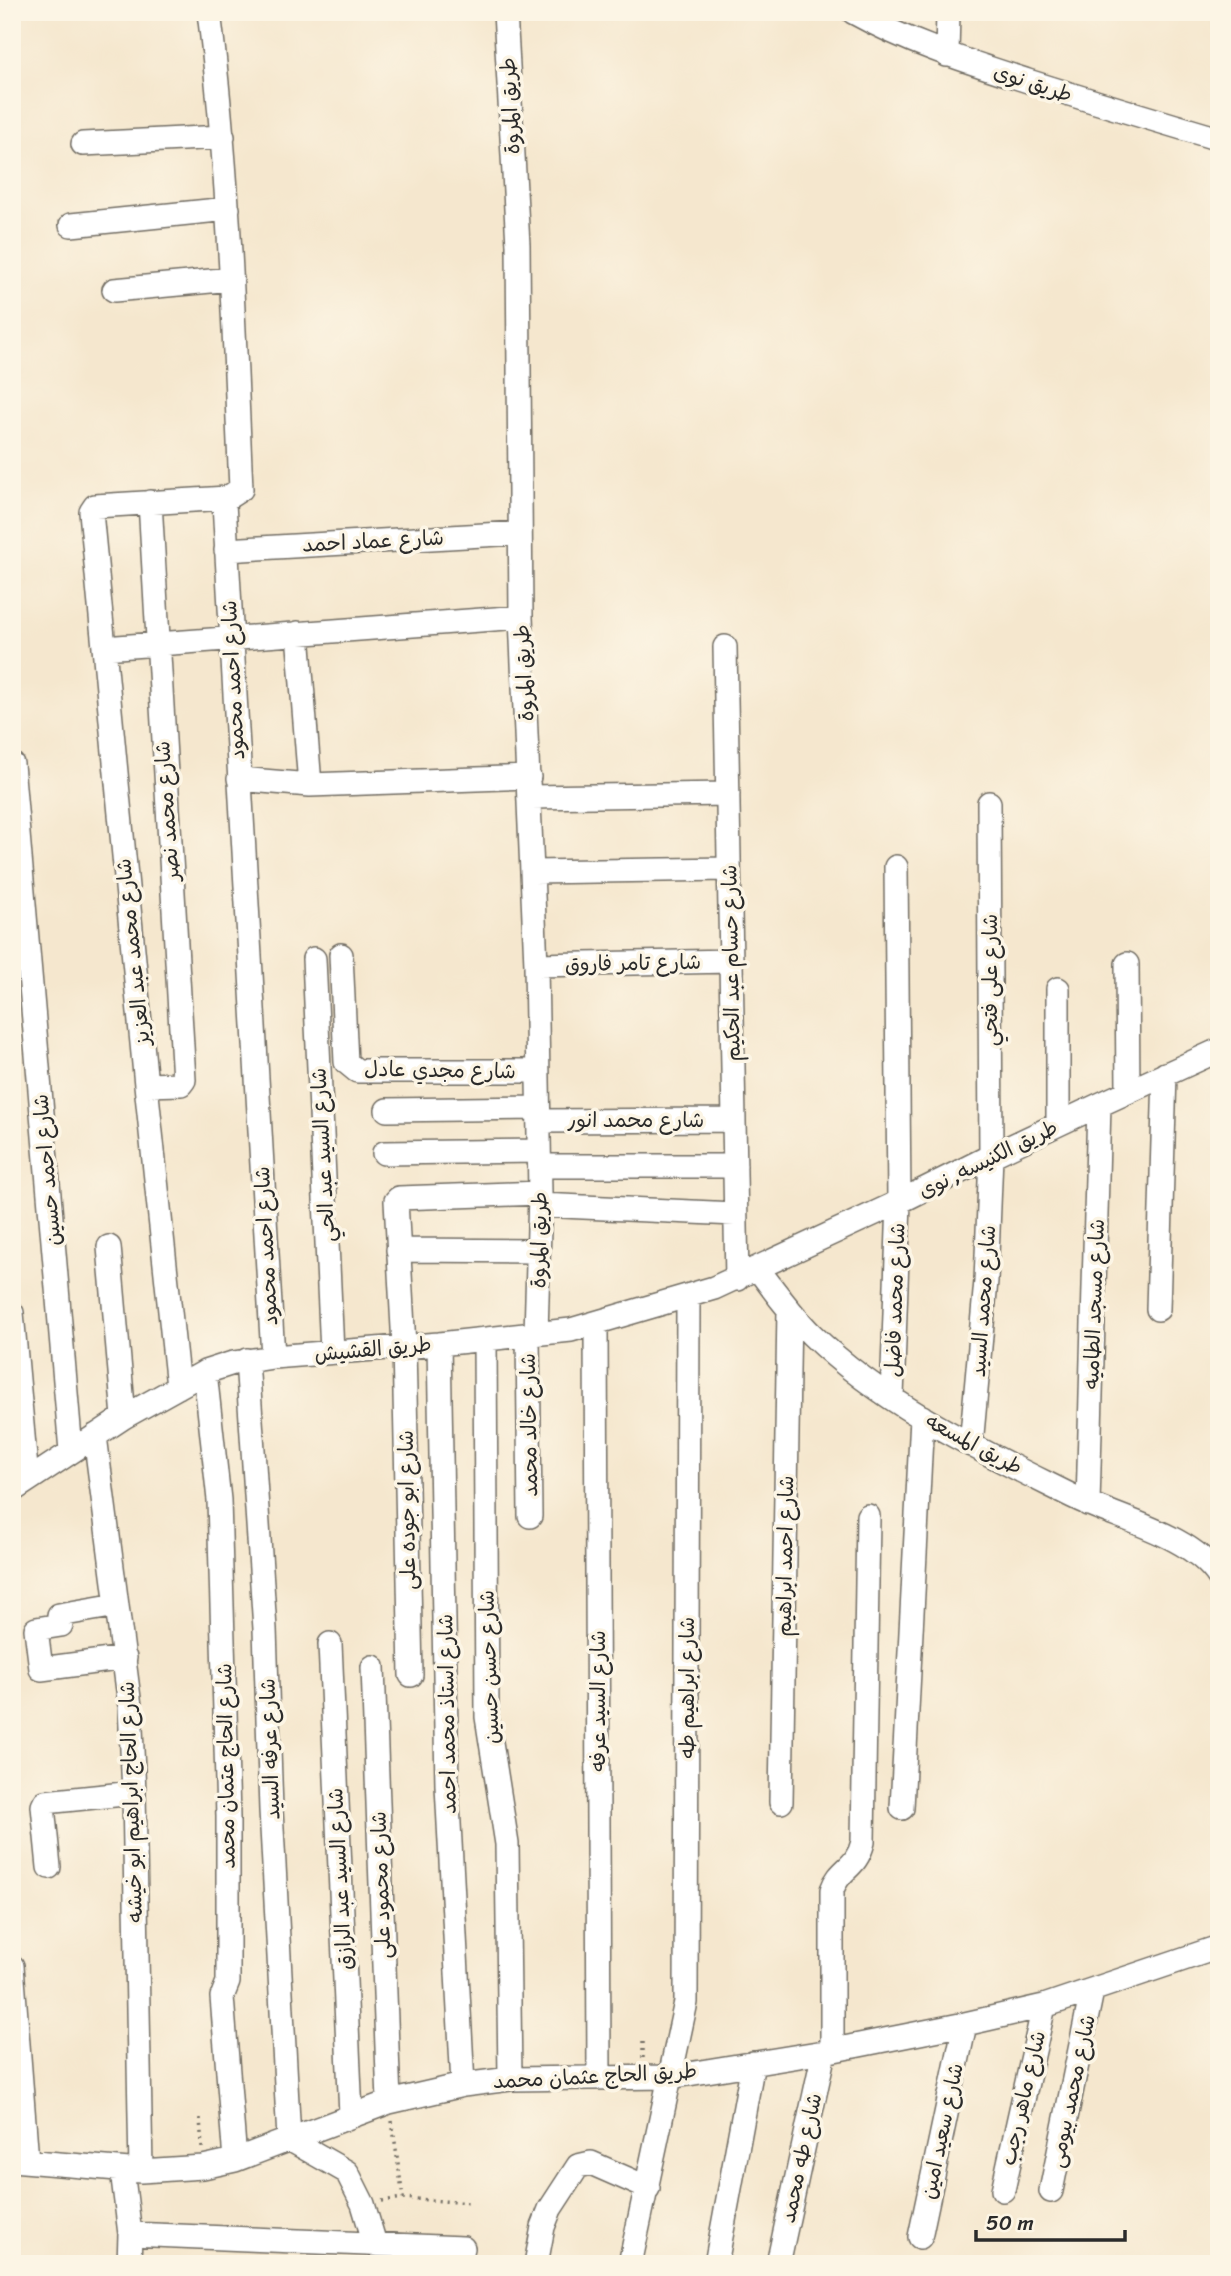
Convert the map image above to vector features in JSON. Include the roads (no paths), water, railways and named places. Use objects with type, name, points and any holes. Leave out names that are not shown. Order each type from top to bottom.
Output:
[{"type":"street","name":"شارع احمد محمود","points":[[209,12],[223,137],[232,279],[241,489],[226,498],[224,503],[273,1357]]},
{"type":"street","name":"طريق المروة","points":[[505,12],[518,245],[521,617],[536,965],[540,1199],[532,1334]]},
{"type":"street","name":"طريق نوى","points":[[853,12],[885,29],[947,55],[1126,113],[1219,138]]},
{"type":"street","points":[[947,55],[948,12]]},
{"type":"street","points":[[83,144],[223,137]]},
{"type":"street","points":[[71,225],[228,209]]},
{"type":"street","points":[[114,290],[232,279]]},
{"type":"street","points":[[150,502],[226,498]]},
{"type":"street","name":"شارع محمد عبد العزيز","points":[[150,502],[95,506],[91,509],[90,517],[178,1387]]},
{"type":"street","name":"شارع محمد نصر","points":[[146,1085],[181,1084],[184,1080],[150,502]]},
{"type":"street","name":"شارع عماد احمد","points":[[226,550],[519,533]]},
{"type":"street","points":[[104,648],[521,617]]},
{"type":"street","points":[[298,633],[310,785]]},
{"type":"street","name":"شارع حسام عبد الحكيم","points":[[725,647],[737,1279]]},
{"type":"street","name":"شارع احمد حسين","points":[[13,775],[71,1451]]},
{"type":"street","points":[[239,779],[310,785],[530,787],[727,794]]},
{"type":"street","name":"شارع على فتحي","points":[[989,803],[991,1156]]},
{"type":"street","name":"شارع محمد فاضل","points":[[892,1397],[899,1202],[896,867]]},
{"type":"street","points":[[533,872],[729,869]]},
{"type":"street","name":"شارع مجدي عادل","points":[[341,955],[346,1062],[357,1070],[537,1071]]},
{"type":"street","name":"شارع السيد عبد الحي","points":[[314,959],[332,1352]]},
{"type":"street","name":"شارع تامر فاروق","points":[[536,965],[731,961]]},
{"type":"street","points":[[1127,964],[1128,1092]]},
{"type":"street","points":[[1058,989],[1058,1124]]},
{"type":"street","name":"طريق الكنيسه, نوى","points":[[758,1269],[1058,1124],[1219,1050]]},
{"type":"street","points":[[1158,1309],[1165,1074]]},
{"type":"street","name":"شارع مسجد الطاميه","points":[[1088,1504],[1099,1105]]},
{"type":"street","name":"شارع محمد انور","points":[[387,1110],[734,1120]]},
{"type":"street","points":[[384,1153],[735,1166]]},
{"type":"street","name":"شارع محمد السيد","points":[[971,1445],[986,1281],[991,1156]]},
{"type":"street","name":"شارع ابو جوده على","points":[[411,1675],[404,1346],[396,1202],[399,1198],[540,1199]]},
{"type":"street","points":[[540,1199],[735,1214]]},
{"type":"street","points":[[109,1247],[124,1417]]},
{"type":"street","points":[[398,1250],[538,1251]]},
{"type":"street","name":"طريق القشيش","points":[[20,1485],[124,1417],[205,1372],[233,1363],[571,1330],[688,1297],[758,1269]]},
{"type":"street","name":"طريق المسعه","points":[[758,1269],[789,1309],[837,1357],[892,1397],[971,1445],[1088,1504],[1178,1541],[1198,1555],[1219,1577]]},
{"type":"street","name":"شارع ابراهيم طه","points":[[630,2264],[686,2002],[688,1297]]},
{"type":"street","name":"شارع احمد ابراهيم","points":[[781,1802],[789,1309]]},
{"type":"street","points":[[12,1313],[20,1485]]},
{"type":"street","name":"شارع السيد عرفه","points":[[596,1324],[599,2078]]},
{"type":"street","name":"شارع خالد محمد","points":[[530,1516],[532,1334]]},
{"type":"street","name":"شارع حسن حسين","points":[[485,1339],[487,1717],[507,1844],[510,2078]]},
{"type":"street","name":"شارع استاذ محمد احمد","points":[[439,1343],[447,1786],[463,2084]]},
{"type":"street","name":"شارع عرفه السيد","points":[[247,1360],[265,1629],[271,1810],[289,2139]]},
{"type":"street","name":"شارع الحاج عتمان محمد","points":[[205,1372],[219,1500],[228,1817],[228,1982],[222,1997],[235,2160]]},
{"type":"street","points":[[902,1808],[922,1417]]},
{"type":"street","name":"شارع الحاج ابراهيم ابو خيشه","points":[[95,1436],[125,1658],[134,1793],[129,2264]]},
{"type":"street","name":"شارع طه محمد","points":[[778,2264],[828,2051],[832,1890],[835,1880],[853,1866],[860,1856],[863,1842],[868,1516]]},
{"type":"street","points":[[117,1605],[60,1615],[61,1625],[36,1629],[41,1669],[125,1658]]},
{"type":"street","name":"شارع السيد عبد الرازق","points":[[330,1644],[351,2115]]},
{"type":"street","name":"شارع محمود على","points":[[373,1668],[389,2102]]},
{"type":"street","points":[[49,1867],[43,1806],[45,1802],[134,1793]]},
{"type":"street","name":"طريق الحاج عثمان محمد","points":[[20,2160],[132,2170],[203,2167],[235,2160],[389,2102],[463,2084],[510,2078],[670,2077],[828,2051],[1044,2007],[1219,1947]]},
{"type":"street","points":[[12,1966],[20,2160]]},
{"type":"street","name":"شارع محمد بيومى","points":[[1051,2191],[1092,1991]]},
{"type":"street","name":"شارع ماهر رجب","points":[[1003,2190],[1044,2007]]},
{"type":"street","name":"شارع سعيد امين","points":[[920,2237],[965,2024]]},
{"type":"street","points":[[716,2264],[753,2063]]},
{"type":"street","points":[[289,2139],[347,2172],[363,2204],[375,2244]]},
{"type":"street","points":[[536,2264],[550,2209],[578,2166],[591,2164],[648,2188]]},
{"type":"street","points":[[130,2234],[463,2248]]}]
